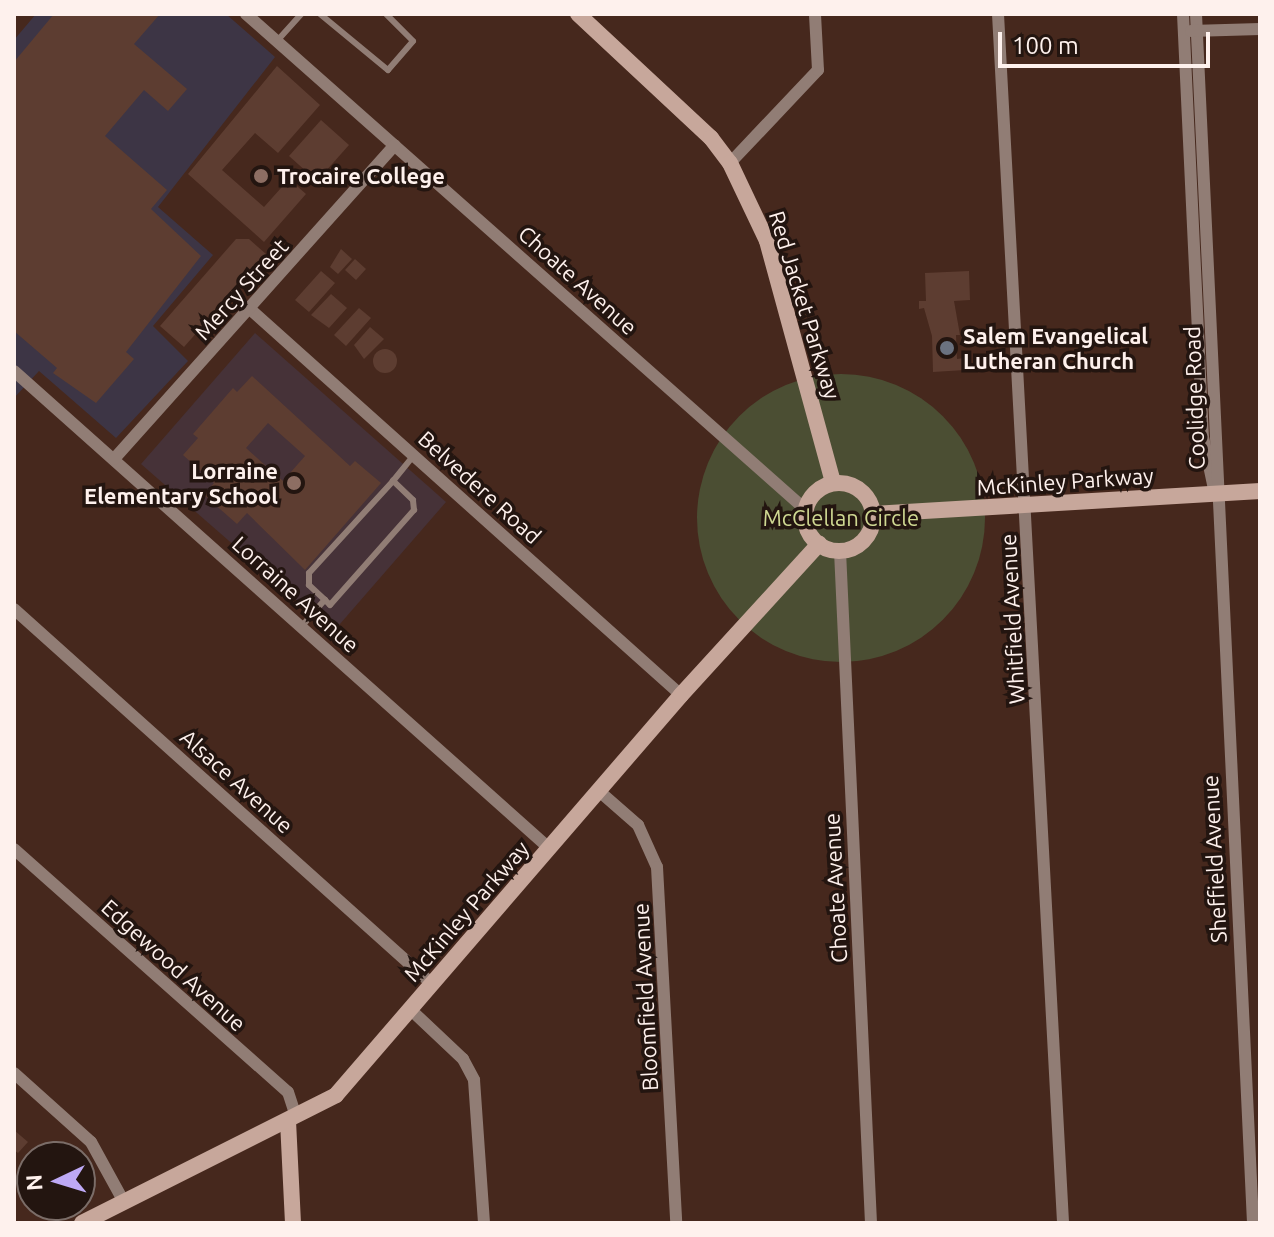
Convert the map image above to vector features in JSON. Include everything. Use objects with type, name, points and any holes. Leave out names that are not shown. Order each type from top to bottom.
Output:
[{"type":"street","name":"Choate Avenue","points":[[246,14],[806,510]]},
{"type":"street","name":"Red Jacket Parkway","points":[[578,14],[711,138],[730,163],[767,241],[833,483]]},
{"type":"street","points":[[730,163],[818,70],[815,14]]},
{"type":"street","name":"Whitfield Avenue","points":[[998,14],[1063,1223]]},
{"type":"street","name":"Coolidge Road","points":[[1183,14],[1205,465],[1215,493]]},
{"type":"street","name":"Coolidge Road","points":[[1196,14],[1219,463],[1215,493]]},
{"type":"street","points":[[1184,32],[1260,29]]},
{"type":"street","name":"Mercy Street","points":[[114,459],[251,310],[395,145]]},
{"type":"street","points":[[1194,248],[1208,247]]},
{"type":"street","name":"Belvedere Road","points":[[251,310],[681,695]]},
{"type":"street","name":"Lorraine Avenue","points":[[14,371],[549,848]]},
{"type":"street","points":[[833,483],[858,489],[873,514],[864,540],[840,551],[819,544],[809,532],[806,510],[817,491],[833,483]]},
{"type":"street","name":"McKinley Parkway","points":[[873,514],[1260,491]]},
{"type":"street","name":"Sheffield Avenue","points":[[1215,493],[1253,1223]]},
{"type":"street","name":"McKinley Parkway","points":[[82,1223],[107,1217],[124,1202],[336,1095],[681,695],[819,544]]},
{"type":"street","name":"Choate Avenue","points":[[840,551],[871,1223]]},
{"type":"street","name":"Alsace Avenue","points":[[14,609],[432,984]]},
{"type":"street","name":"Bloomfield Avenue","points":[[599,791],[638,825],[657,867],[676,1223]]},
{"type":"street","name":"Edgewood Avenue","points":[[14,849],[288,1092],[292,1119]]},
{"type":"street","points":[[410,1009],[463,1059],[474,1080],[484,1223]]},
{"type":"street","points":[[14,1073],[91,1142],[124,1202]]},
{"type":"street","points":[[292,1119],[293,1223]]},
{"type":"lane","points":[[277,41],[301,14]]},
{"type":"lane","points":[[320,14],[388,70],[413,41],[386,14]]},
{"type":"lane","points":[[393,481],[413,500],[414,510],[330,605],[309,585],[309,573],[414,455]]},
{"type":"lane","points":[[302,627],[325,600]]},
{"type":"shaded area","points":[[36,14],[226,14],[275,57],[158,207],[213,255],[153,326],[188,361],[116,438],[39,371],[14,398],[14,40]]},
{"type":"shaded area","name":"Lorraine Elementary School","points":[[255,333],[446,502],[333,632],[141,464]]},
{"type":"green space","name":"McClellan Circle","points":[[827,374],[855,374],[883,380],[909,391],[933,406],[953,426],[979,476],[985,518],[983,546],[968,586],[953,610],[933,630],[883,656],[855,662],[827,662],[799,656],[773,645],[749,630],[729,610],[703,560],[697,532],[697,504],[703,476],[714,450],[729,426],[749,406],[799,380]]},
{"type":"building","points":[[54,14],[160,14],[134,44],[187,89],[168,111],[144,90],[105,136],[167,190],[151,209],[201,256],[126,352],[134,359],[96,403],[53,373],[57,368],[14,331],[14,62]]},
{"type":"building","points":[[277,66],[320,105],[278,153],[255,133],[222,170],[264,207],[289,179],[306,194],[264,242],[188,174]]},
{"type":"building","points":[[321,120],[349,145],[317,181],[289,156]]},
{"type":"building","points":[[236,239],[249,239],[266,254],[184,347],[160,326]]},
{"type":"building","points":[[341,249],[352,259],[338,274],[330,267]]},
{"type":"building","points":[[355,259],[366,269],[356,280],[345,270]]},
{"type":"building","points":[[321,271],[335,283],[309,312],[295,300]]},
{"type":"building","points":[[969,271],[970,300],[954,301],[960,335],[956,335],[957,359],[964,358],[965,370],[933,372],[932,336],[924,308],[919,309],[919,301],[926,301],[925,273]]},
{"type":"building","points":[[331,294],[347,308],[329,328],[311,315]]},
{"type":"building","points":[[359,308],[371,318],[346,346],[334,335]]},
{"type":"building","points":[[370,327],[384,339],[364,359],[354,345]]},
{"type":"building","points":[[385,349],[394,352],[397,361],[394,370],[385,373],[376,370],[373,361],[376,352]]},
{"type":"building","points":[[252,376],[350,466],[355,461],[381,483],[305,570],[247,513],[237,524],[204,495],[214,483],[183,455],[198,438],[193,434],[233,388],[237,392]],"holes":[[[268,423],[305,456],[283,481],[246,448]]]},
{"type":"building","points":[[14,1130],[27,1141],[16,1141],[16,1152]]},
{"type":"place","name":"Trocaire College","points":[[261,176]]},
{"type":"place","name":"Salem Evangelical Lutheran Church","points":[[947,348]]},
{"type":"place","name":"Lorraine Elementary School","points":[[294,483]]}]
